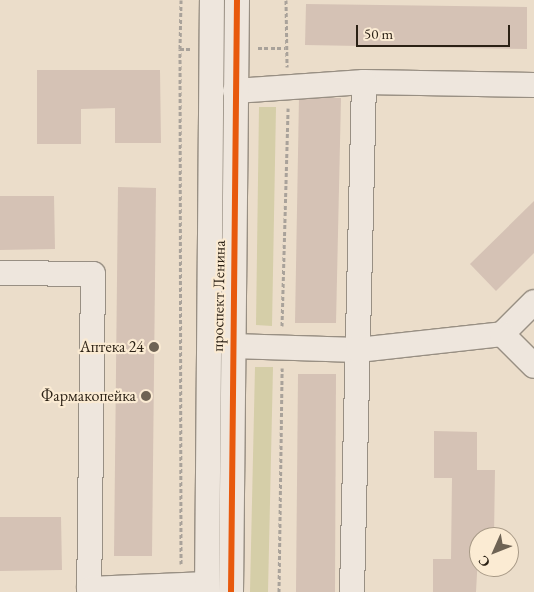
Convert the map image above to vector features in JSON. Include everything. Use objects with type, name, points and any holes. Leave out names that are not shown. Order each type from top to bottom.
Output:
[{"type":"street","name":"проспект Ленина","points":[[207,588],[212,0]]},
{"type":"street","name":"проспект Ленина","points":[[231,592],[237,0]]},
{"type":"street","points":[[235,91],[364,82],[534,84]]},
{"type":"street","points":[[352,592],[364,82]]},
{"type":"street","points":[[0,273],[94,274],[86,590],[207,588]]},
{"type":"street","points":[[232,346],[358,350],[502,334],[534,302]]},
{"type":"street","points":[[502,334],[534,366]]},
{"type":"path","points":[[180,49],[181,0]]},
{"type":"path","points":[[285,48],[286,0]]},
{"type":"path","points":[[279,592],[282,349],[289,87]]},
{"type":"shaded area","points":[[259,107],[276,107],[272,326],[256,325]]},
{"type":"shaded area","points":[[255,367],[273,367],[268,592],[250,592]]},
{"type":"building","points":[[306,4],[527,7],[527,49],[305,45]]},
{"type":"building","points":[[37,70],[160,70],[161,143],[115,143],[115,108],[81,109],[81,144],[37,144]]},
{"type":"building","points":[[299,97],[341,98],[336,323],[295,323]]},
{"type":"building","points":[[118,187],[156,188],[152,556],[114,556]]},
{"type":"building","points":[[0,196],[54,196],[55,249],[0,250]]},
{"type":"building","points":[[534,201],[534,253],[496,291],[470,264]]},
{"type":"building","points":[[298,374],[336,374],[335,592],[296,592]]},
{"type":"building","points":[[434,431],[477,432],[477,470],[495,470],[494,527],[469,527],[469,577],[477,577],[476,592],[433,592],[433,559],[451,559],[452,478],[434,478]]},
{"type":"building","points":[[0,517],[61,517],[62,570],[0,571]]},
{"type":"cycle path","points":[[231,592],[237,0]]},
{"type":"place","name":"Аптека 24","points":[[154,347]]},
{"type":"place","name":"Фармакопейка","points":[[146,396]]}]
